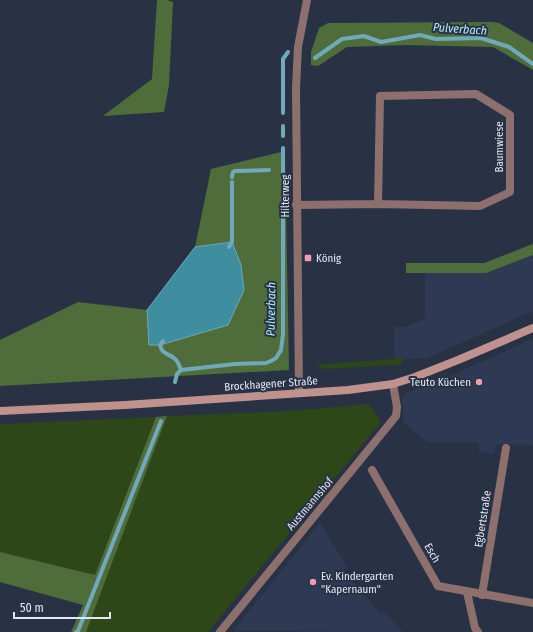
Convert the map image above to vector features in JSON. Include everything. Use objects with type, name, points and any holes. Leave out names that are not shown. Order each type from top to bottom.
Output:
[{"type":"main road","name":"Brockhagener Straße","points":[[0,410],[125,405],[348,390],[393,384],[458,360],[533,328]]},
{"type":"street","name":"Hilterweg","points":[[299,393],[296,88],[298,48],[307,0]]},
{"type":"street","name":"Baumwiese","points":[[296,205],[378,204],[480,206],[510,192],[510,116],[476,94],[380,96],[378,204]]},
{"type":"street","name":"Austmannshof","points":[[220,632],[396,416],[398,407],[393,384]]},
{"type":"street","name":"Egbertstraße","points":[[482,595],[506,448]]},
{"type":"street","name":"Esch","points":[[372,470],[438,586],[467,592]]},
{"type":"street","points":[[478,632],[475,628],[467,592],[533,603]]},
{"type":"shaded area","points":[[232,242],[241,265],[244,290],[228,325],[160,345],[149,345],[147,310],[195,247]]},
{"type":"shaded area","points":[[533,255],[533,311],[427,358],[394,359],[394,327],[405,327],[425,319],[425,273],[486,273]]},
{"type":"shaded area","points":[[533,339],[533,445],[497,444],[494,454],[479,452],[479,443],[427,442],[403,422],[402,397],[406,393],[430,385]]},
{"type":"shaded area","name":"Ev. Kindergarten \"Kapernaum\"","points":[[320,523],[347,566],[343,570],[381,614],[384,611],[403,632],[233,631]]},
{"type":"green space","points":[[157,0],[167,0],[173,2],[169,85],[164,112],[103,116],[152,79]]},
{"type":"green space","points":[[328,23],[499,23],[533,43],[533,70],[493,47],[406,45],[347,47],[318,66],[311,65],[311,52],[319,28]]},
{"type":"green space","points":[[285,151],[289,370],[0,386],[0,340],[78,302],[147,310],[150,345],[244,290],[241,265],[231,242],[195,247],[211,169]]},
{"type":"green space","points":[[533,244],[533,255],[486,273],[406,273],[406,263],[484,263]]},
{"type":"green space","points":[[405,358],[402,363],[397,365],[324,369],[315,365]]},
{"type":"green space","points":[[369,404],[381,422],[208,632],[85,632],[167,416],[290,411]]},
{"type":"green space","points":[[167,416],[86,632],[71,632],[83,605],[0,582],[0,552],[95,575],[156,417]]},
{"type":"green space","points":[[156,417],[95,576],[0,552],[0,424]]},
{"type":"waterway","name":"Pulverbach","points":[[315,58],[342,39],[364,36],[381,42],[420,35],[436,39],[481,38],[509,47],[533,64]]},
{"type":"waterway","name":"Pulverbach","points":[[283,113],[283,59],[288,52]]},
{"type":"waterway","name":"Pulverbach","points":[[283,126],[283,136]]},
{"type":"waterway","name":"Pulverbach","points":[[175,382],[177,374],[181,370],[235,364],[266,363],[276,358],[281,350],[283,334],[283,148]]},
{"type":"waterway","points":[[232,177],[233,172],[235,171],[269,170]]},
{"type":"waterway","points":[[229,247],[232,242],[232,182]]},
{"type":"waterway","points":[[163,341],[160,345],[162,350],[175,359],[181,370]]},
{"type":"waterway","name":"Pulverbach","points":[[76,632],[78,631],[161,421]]},
{"type":"place","name":"König","points":[[308,258]]},
{"type":"place","name":"Teuto Küchen","points":[[479,382]]},
{"type":"place","name":"Ev. Kindergarten \"Kapernaum\"","points":[[313,582]]}]
